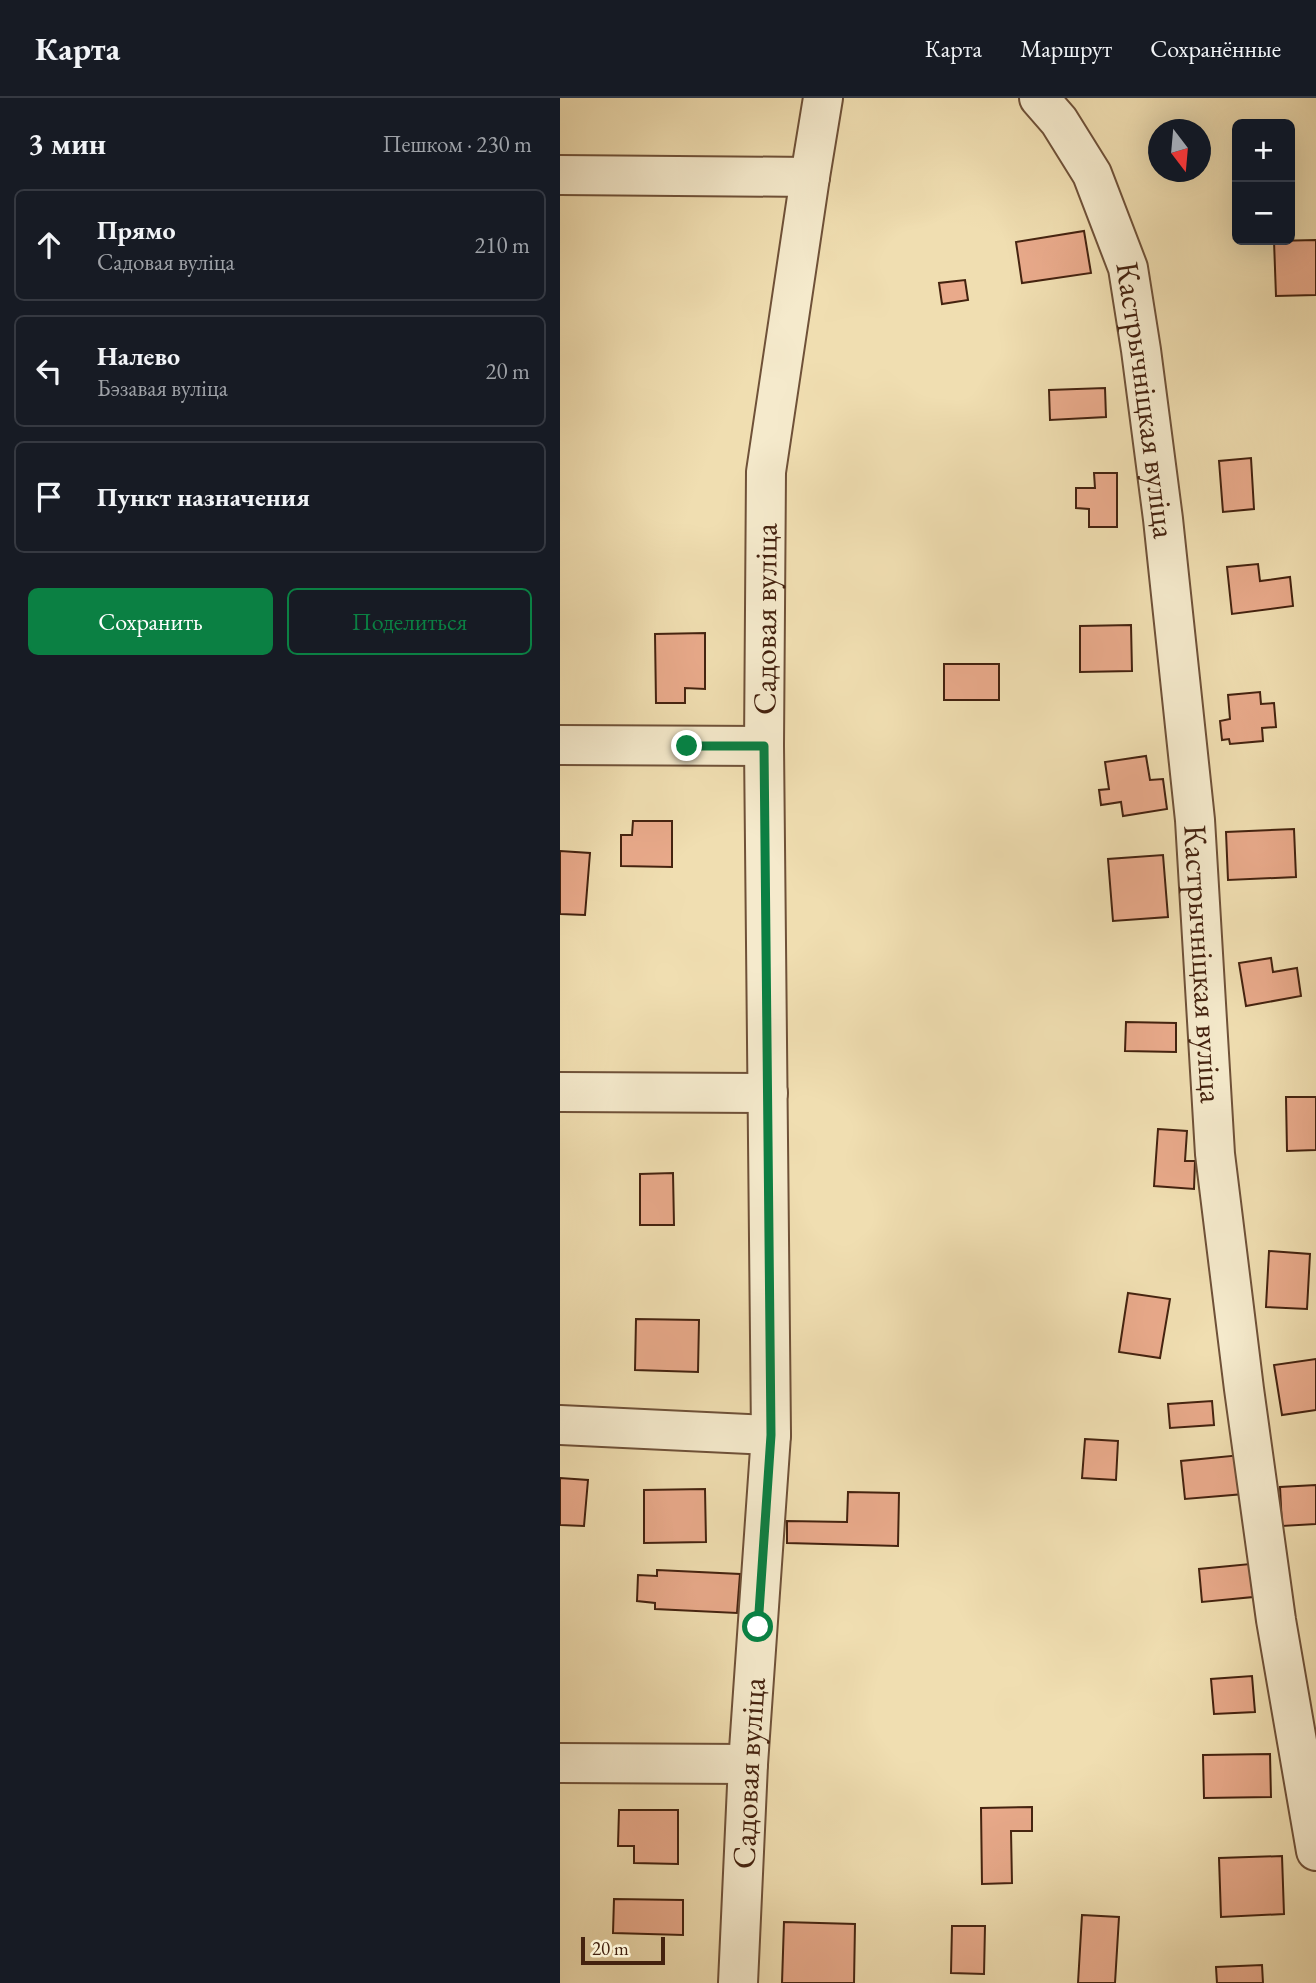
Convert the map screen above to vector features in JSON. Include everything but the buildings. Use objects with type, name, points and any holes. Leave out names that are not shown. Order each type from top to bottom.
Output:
[{"type":"street","name":"Садовая вуліца","points":[[738,1983],[748,1764],[771,1435],[764,746],[766,472],[823,98]]},
{"type":"street","name":"Кастрычніцкая вуліца","points":[[1039,98],[1059,121],[1092,174],[1128,268],[1163,519],[1195,820],[1215,1154],[1276,1620],[1316,1851]]},
{"type":"street","points":[[560,175],[810,177]]},
{"type":"street","points":[[560,745],[764,746]]},
{"type":"street","points":[[560,1092],[768,1093]]},
{"type":"street","points":[[560,1425],[771,1435]]},
{"type":"street","points":[[560,1763],[748,1764]]},
{"type":"route","points":[[687,746],[764,746],[771,1435],[758,1627]]}]
